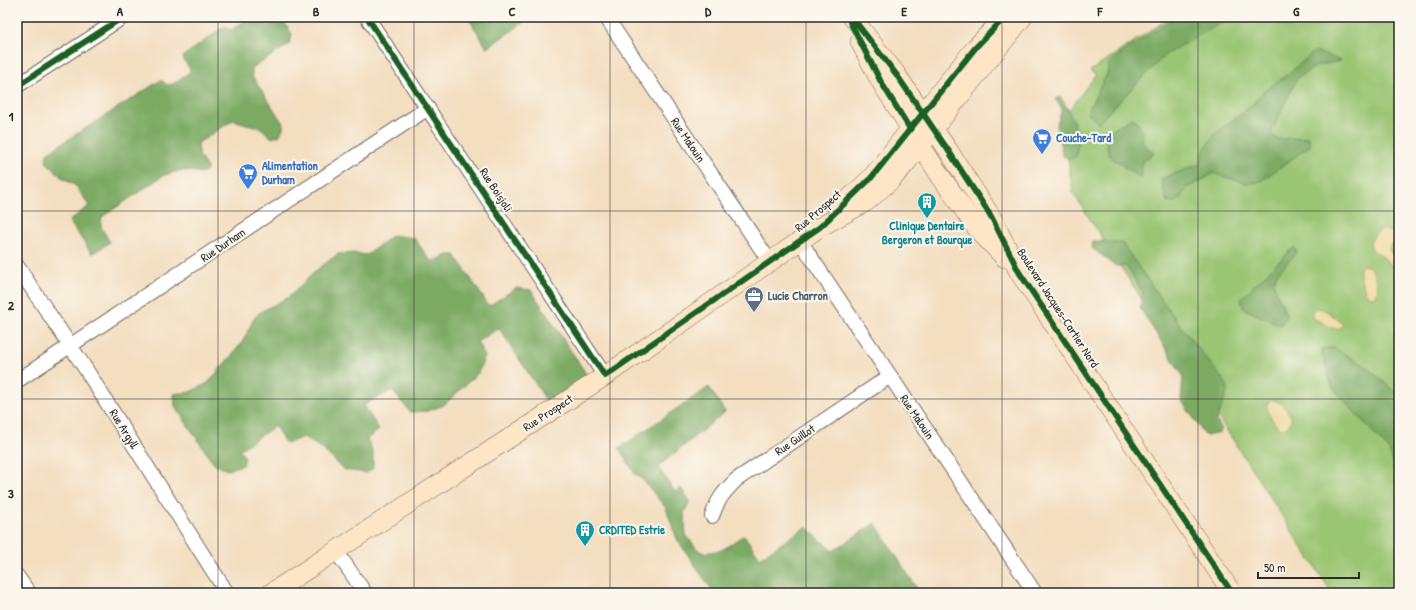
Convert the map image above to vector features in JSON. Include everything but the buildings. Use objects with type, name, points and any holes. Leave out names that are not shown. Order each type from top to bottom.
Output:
[{"type":"street","points":[[17,86],[123,17]]},
{"type":"street","name":"Rue Boisjoli","points":[[367,17],[605,376]]},
{"type":"street","name":"Rue Malouin","points":[[606,17],[770,262]]},
{"type":"street","name":"Boulevard Jacques-Cartier Nord","points":[[847,17],[881,82],[978,230],[1019,272]]},
{"type":"street","name":"Boulevard Jacques-Cartier Nord","points":[[852,17],[896,74],[934,129],[992,218],[1019,272],[1232,593]]},
{"type":"street","name":"Rue Prospect","points":[[820,227],[871,178],[976,47],[1005,17]]},
{"type":"street","name":"Rue Prospect","points":[[271,593],[605,376],[820,227],[866,202],[891,180],[921,145],[1023,17]]},
{"type":"street","name":"Rue Durham","points":[[17,381],[428,108]]},
{"type":"street","name":"Rue Malouin","points":[[800,241],[1035,593]]},
{"type":"street","name":"Rue Argyll","points":[[17,266],[70,346],[227,593]]},
{"type":"street","name":"Rue Guillot","points":[[712,516],[717,501],[725,490],[736,480],[890,376]]},
{"type":"street","points":[[336,551],[365,593]]},
{"type":"street","points":[[17,576],[29,593]]},
{"type":"green space","points":[[251,17],[281,17],[292,34],[290,44],[252,68],[252,76],[284,125],[280,135],[272,138],[261,128],[233,120],[198,143],[199,156],[208,169],[202,173],[183,170],[164,175],[102,217],[101,227],[110,242],[92,254],[69,221],[89,206],[76,186],[60,176],[46,162],[47,153],[161,80],[167,85],[173,84],[191,71],[182,57],[225,26],[231,30]]},
{"type":"green space","points":[[468,17],[521,17],[524,22],[487,48]]},
{"type":"green space","points":[[1171,17],[1399,17],[1399,593],[1332,593],[1073,193],[1062,119],[1096,75],[1090,71]]},
{"type":"green space","points":[[1175,17],[1232,17],[1166,54],[1098,123],[1087,112],[1107,74],[1109,64],[1113,59]]},
{"type":"green space","points":[[1315,51],[1341,61],[1319,65],[1297,78],[1271,133],[1277,139],[1308,137],[1311,145],[1261,181],[1248,184],[1213,173],[1188,187],[1177,202],[1167,202],[1161,179],[1200,164],[1205,148],[1217,132],[1251,106],[1264,91],[1288,74]]},
{"type":"green space","points":[[1060,97],[1069,111],[1076,131],[1077,155],[1071,159],[1063,156],[1056,127],[1062,109],[1055,99]]},
{"type":"green space","points":[[1133,118],[1144,132],[1142,143],[1154,153],[1142,161],[1142,179],[1109,156],[1105,134]]},
{"type":"green space","points":[[392,235],[414,238],[431,261],[438,260],[447,255],[455,255],[489,306],[516,288],[531,290],[585,372],[583,378],[550,400],[546,400],[499,328],[477,342],[485,356],[478,373],[444,405],[428,411],[410,412],[392,390],[364,405],[379,430],[367,439],[373,453],[373,469],[366,473],[345,470],[321,448],[303,437],[286,444],[275,426],[239,450],[245,457],[243,465],[227,470],[214,464],[175,406],[174,394],[190,392],[208,383],[242,343],[254,318],[262,311],[287,298],[319,268],[338,254],[353,253],[367,255]]},
{"type":"green space","points":[[1093,241],[1121,242],[1177,321],[1227,385],[1227,393],[1216,420],[1221,428],[1220,433],[1206,436],[1181,400],[1183,376],[1140,308],[1143,293],[1126,266],[1116,266],[1092,248]]},
{"type":"green space","points":[[1294,247],[1297,252],[1276,275],[1274,285],[1287,317],[1280,325],[1244,309],[1241,298]]},
{"type":"green space","points":[[1334,348],[1367,367],[1399,396],[1399,481],[1389,450],[1332,387],[1321,349]]},
{"type":"green space","points":[[709,387],[725,412],[660,465],[659,469],[675,492],[681,488],[690,501],[684,513],[686,535],[698,550],[704,553],[722,550],[744,535],[760,558],[806,527],[833,551],[875,523],[920,593],[714,593],[677,539],[666,508],[643,480],[635,474],[619,448]]},
{"type":"sand","points":[[1383,229],[1391,232],[1399,239],[1399,246],[1395,244],[1391,245],[1389,249],[1394,254],[1399,254],[1399,264],[1396,266],[1390,265],[1381,255],[1372,249],[1370,242],[1376,233]]},
{"type":"sand","points":[[1363,265],[1369,266],[1376,279],[1378,293],[1373,297],[1369,297],[1362,283],[1360,268]]},
{"type":"sand","points":[[1318,308],[1329,312],[1343,323],[1342,327],[1337,329],[1332,328],[1312,317],[1311,315],[1313,311]]},
{"type":"sand","points":[[1272,400],[1281,404],[1291,417],[1288,426],[1285,428],[1280,429],[1269,414],[1267,404]]},
{"type":"cycle path","points":[[17,86],[123,17]]},
{"type":"cycle path","points":[[367,17],[605,376],[820,227],[871,178],[976,47],[1005,17]]},
{"type":"cycle path","points":[[852,17],[896,74],[948,150],[992,218],[1019,272],[1232,593]]},
{"type":"cycle path","points":[[850,22],[881,82],[910,129]]},
{"type":"place","name":"Couche-Tard","points":[[1042,155]]},
{"type":"place","name":"Alimentation Durham","points":[[248,190]]},
{"type":"place","name":"Clinique Dentaire Bergeron et Bourque","points":[[927,219]]},
{"type":"place","name":"Lucie Charron","points":[[754,313]]},
{"type":"place","name":"CRDITED Estrie","points":[[585,547]]}]
